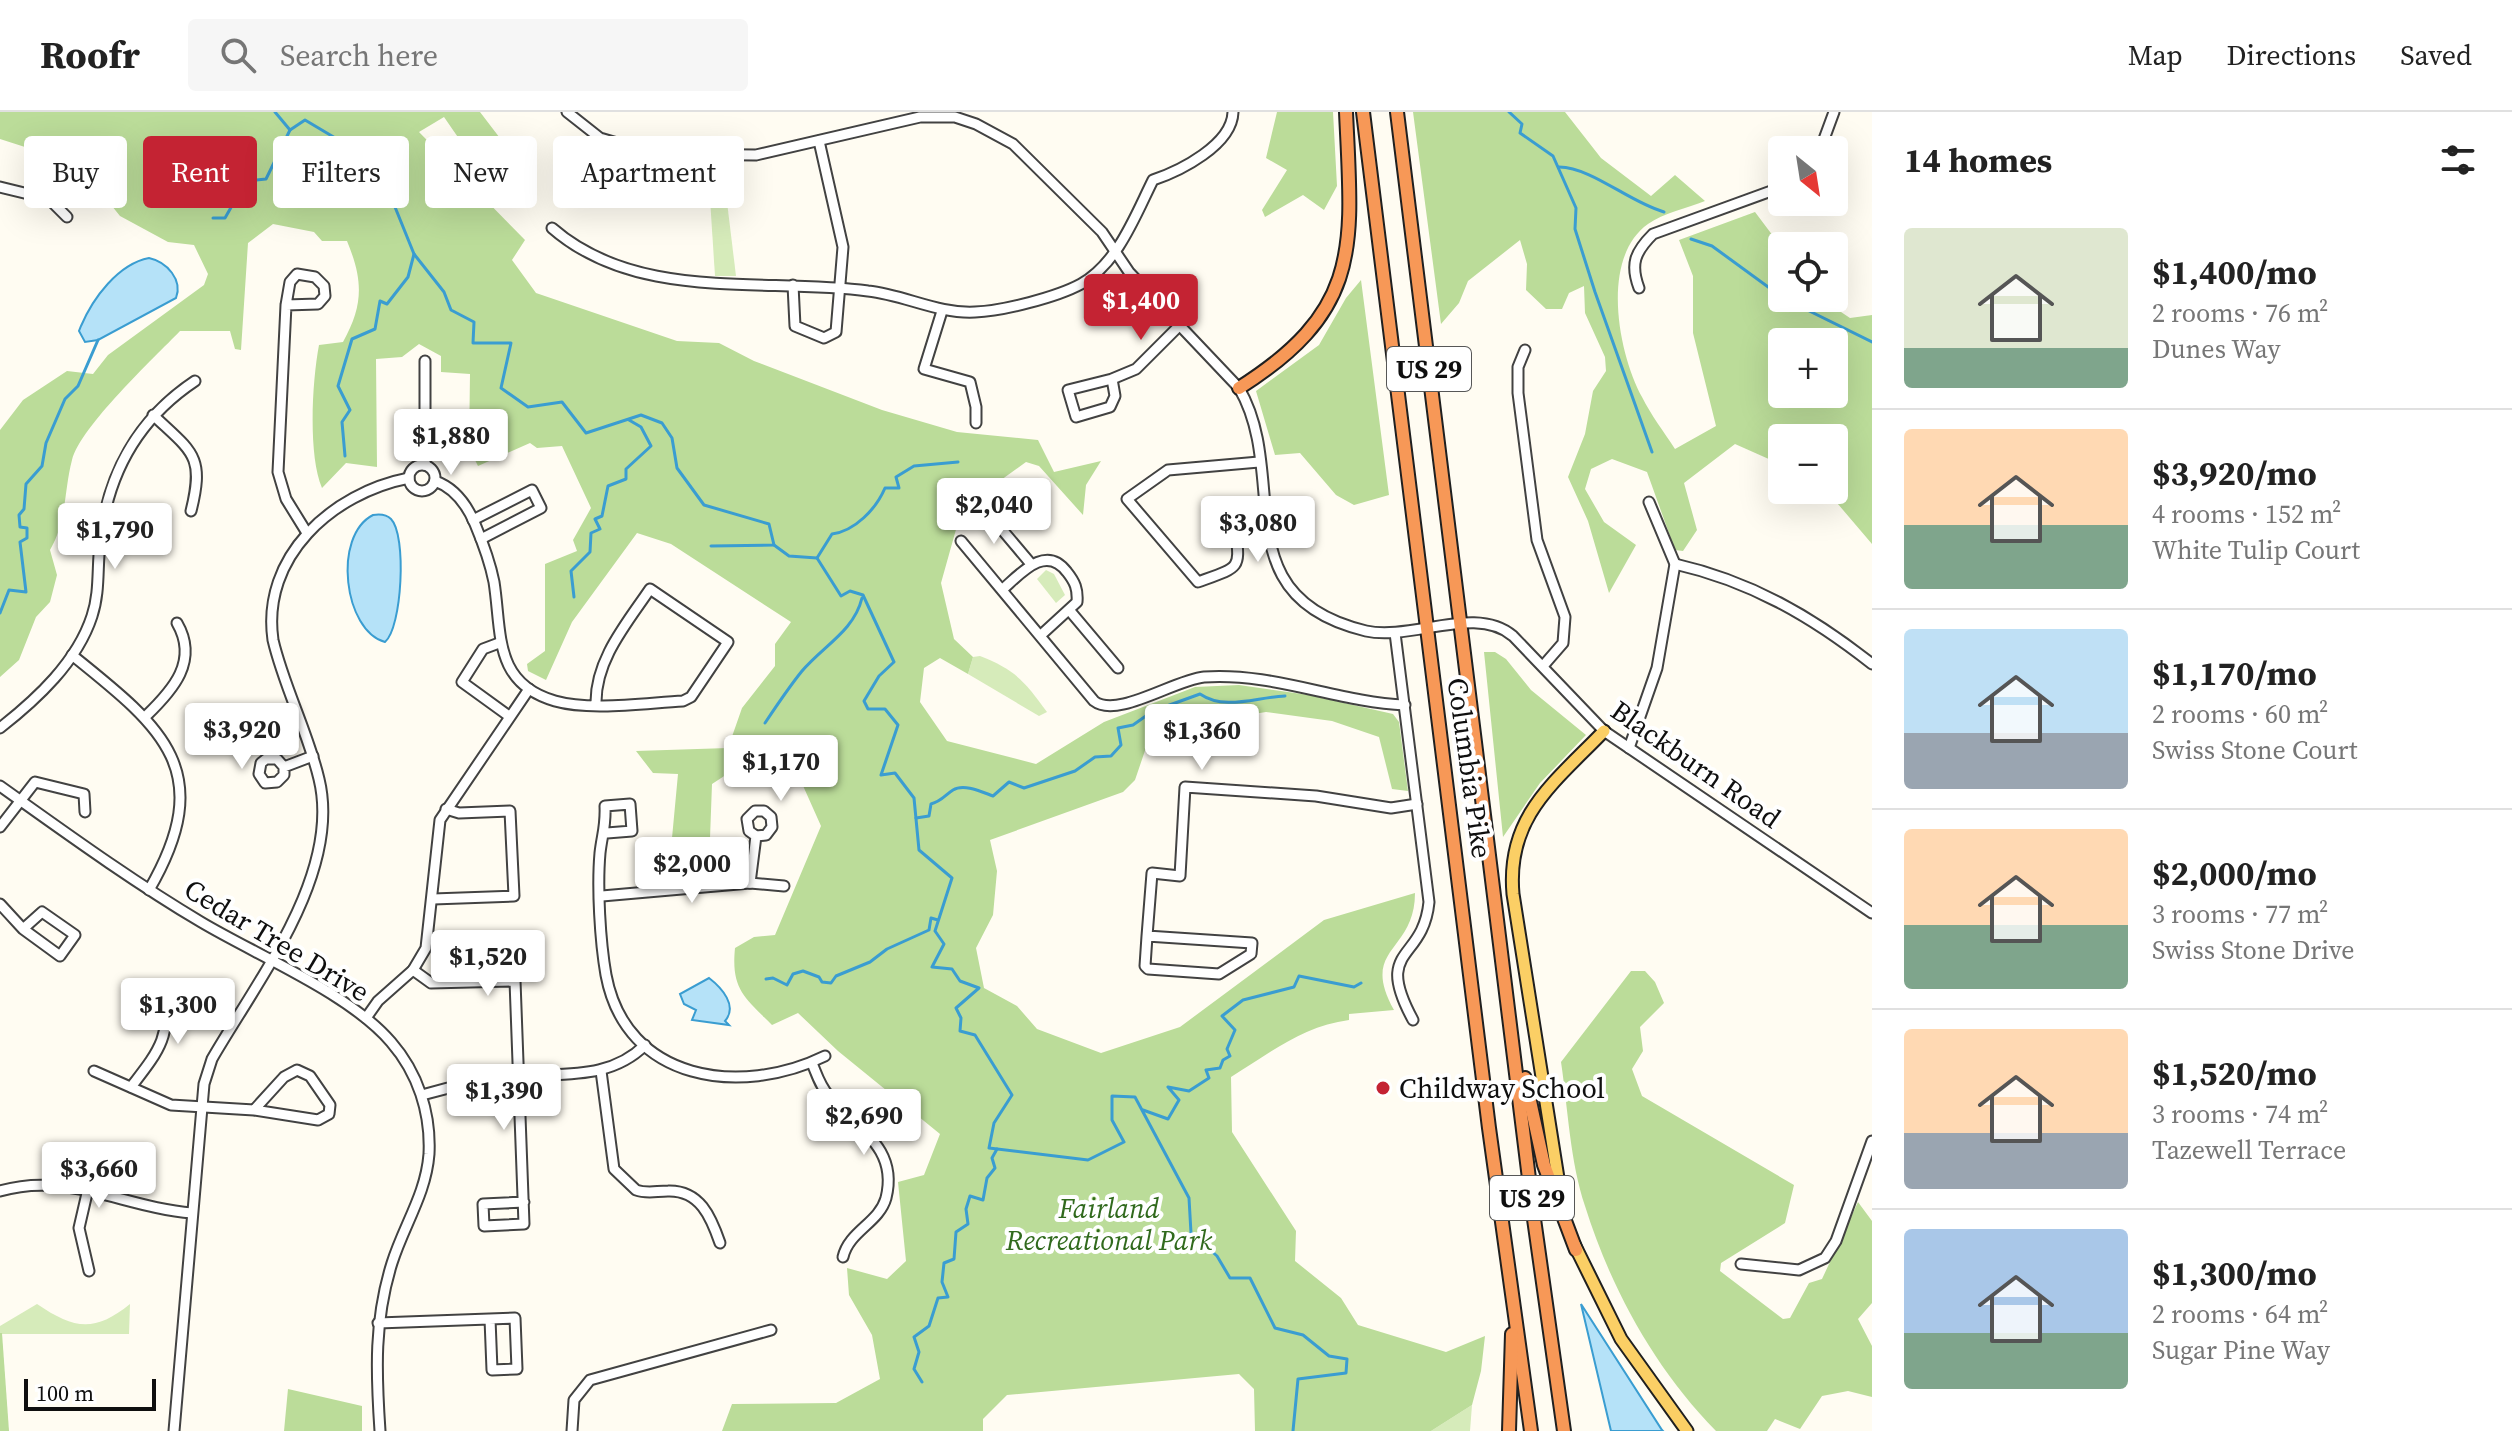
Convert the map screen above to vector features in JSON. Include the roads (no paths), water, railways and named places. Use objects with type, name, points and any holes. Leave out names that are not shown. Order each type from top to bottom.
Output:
[{"type":"highway","points":[[1239,388],[1295,347],[1336,287],[1347,254],[1351,218],[1346,112]]},
{"type":"highway","name":"Columbia Pike","points":[[1363,112],[1426,629],[1531,1431]]},
{"type":"highway","name":"Columbia Pike","points":[[1397,112],[1564,1431]]},
{"type":"highway","points":[[1504,965],[1544,1165],[1576,1250]]},
{"type":"highway","points":[[1509,1431],[1512,1283]]},
{"type":"main road","points":[[1604,731],[1531,809],[1516,841],[1511,874],[1547,1127],[1576,1250],[1621,1339],[1687,1431]]},
{"type":"street","name":"Blackburn Road","points":[[567,112],[600,138],[655,154],[756,155],[920,117],[955,117],[976,124],[1013,144],[1115,250],[1129,272],[1239,388],[1254,419],[1264,512],[1274,558],[1299,598],[1345,624],[1379,633],[1490,622],[1498,625],[1543,666],[1604,731],[1872,913]]},
{"type":"street","points":[[552,228],[590,254],[672,280],[840,287],[885,293],[942,311],[979,312],[1068,290],[1090,278],[1115,250],[1153,180],[1190,166],[1227,131],[1233,112]]},
{"type":"street","points":[[1825,136],[1834,112]]},
{"type":"street","points":[[793,285],[795,326],[824,338],[836,332],[843,247],[819,141]]},
{"type":"street","points":[[0,187],[49,199],[67,217]]},
{"type":"street","points":[[1639,288],[1633,262],[1640,246],[1653,234],[1768,192]]},
{"type":"street","points":[[286,305],[318,304],[325,296],[324,286],[315,277],[297,274],[290,282],[286,305],[278,472],[286,499],[307,533]]},
{"type":"street","points":[[942,311],[924,369],[970,382],[976,423]]},
{"type":"street","points":[[1112,379],[1115,396],[1110,407],[1076,417],[1068,390],[1112,379],[1147,360],[1181,324]]},
{"type":"street","points":[[1525,350],[1518,367],[1518,393],[1537,540],[1543,564],[1565,617],[1563,643],[1543,666]]},
{"type":"street","points":[[425,361],[425,465]]},
{"type":"street","points":[[0,728],[35,699],[72,655],[85,634],[96,600],[102,526],[116,477],[132,442],[153,415],[195,381]]},
{"type":"street","points":[[153,415],[183,443],[196,463],[199,481],[191,511]]},
{"type":"street","points":[[1259,462],[1168,470],[1127,499],[1198,582],[1237,566],[1235,521],[1243,513],[1264,512]]},
{"type":"street","points":[[174,1431],[202,1108],[212,1059],[301,903],[317,862],[322,799],[313,756],[277,658],[270,622],[279,575],[307,533],[371,489],[409,478],[414,468],[425,465]]},
{"type":"street","points":[[425,465],[432,470],[435,481],[459,498],[473,520],[494,583],[499,643],[509,666],[529,689],[567,704],[596,704],[688,699],[728,642],[650,589],[624,627],[600,671],[596,704]]},
{"type":"street","points":[[409,478],[414,488],[422,491],[435,481]]},
{"type":"street","points":[[473,520],[532,490],[541,508],[481,539]]},
{"type":"street","points":[[1629,748],[1657,668],[1675,564],[1649,502]]},
{"type":"street","points":[[983,507],[1031,564]]},
{"type":"street","points":[[961,541],[1094,701],[1105,707],[1119,707],[1188,680],[1225,677],[1287,683],[1405,705]]},
{"type":"street","points":[[1003,589],[1031,564],[1046,559],[1063,566],[1077,591],[1077,602],[1041,635]]},
{"type":"street","points":[[1675,564],[1748,585],[1792,607],[1872,664]]},
{"type":"street","points":[[1070,611],[1118,668]]},
{"type":"street","points":[[146,716],[172,689],[184,666],[187,644],[177,623]]},
{"type":"street","points":[[1395,633],[1427,882],[1427,914],[1395,977],[1399,994],[1413,1020]]},
{"type":"street","points":[[499,643],[483,649],[462,682],[509,716]]},
{"type":"street","points":[[72,655],[146,716],[166,748],[181,797],[175,841],[149,890]]},
{"type":"street","points":[[366,1018],[378,1001],[413,970],[426,948],[433,899],[436,832],[446,809],[529,689]]},
{"type":"street","points":[[284,767],[313,756]]},
{"type":"street","points":[[0,827],[30,785],[38,782],[84,794],[85,812]]},
{"type":"street","name":"Cedar Tree Drive","points":[[0,786],[149,890],[366,1018],[392,1043],[422,1095],[429,1135],[427,1173],[393,1258],[378,1323],[375,1357],[380,1431]]},
{"type":"street","points":[[1147,936],[1252,943],[1251,954],[1219,974],[1148,969],[1147,936],[1152,873],[1180,876],[1185,787],[1316,796],[1391,808],[1417,804]]},
{"type":"street","points":[[433,899],[514,896],[510,811],[459,813],[446,809]]},
{"type":"street","points":[[607,833],[600,851],[609,988],[623,1019],[645,1045],[681,1069],[724,1079],[755,1077],[812,1063],[825,1056]]},
{"type":"street","points":[[750,883],[756,836]]},
{"type":"street","points":[[602,896],[750,883],[784,886]]},
{"type":"street","points":[[0,904],[23,929],[60,956],[75,935],[42,912],[23,929]]},
{"type":"street","points":[[413,970],[431,983],[515,981],[524,1202],[524,1224],[484,1226],[483,1204],[524,1202]]},
{"type":"street","points":[[131,1087],[166,1033],[167,1013],[159,994]]},
{"type":"street","points":[[422,1095],[464,1083],[601,1071],[625,1062],[645,1045]]},
{"type":"street","points":[[812,1063],[826,1092],[873,1139],[886,1173],[883,1205],[848,1243],[843,1257]]},
{"type":"street","points":[[94,1071],[160,1102],[202,1108],[254,1110],[318,1120],[326,1117],[330,1105],[310,1076],[297,1070],[284,1077],[254,1110]]},
{"type":"street","points":[[601,1071],[614,1169],[636,1190],[680,1192],[698,1201],[710,1215],[720,1243]]},
{"type":"street","points":[[1741,1264],[1799,1270],[1825,1258],[1836,1241],[1872,1141]]},
{"type":"street","points":[[0,1191],[39,1184],[88,1189],[142,1207],[192,1213]]},
{"type":"street","points":[[88,1189],[80,1238],[89,1271]]},
{"type":"street","points":[[378,1323],[515,1318],[517,1369],[492,1370],[490,1319]]},
{"type":"street","points":[[572,1431],[574,1400],[590,1380],[771,1330]]},
{"type":"water","points":[[149,258],[162,263],[172,273],[178,291],[176,298],[98,340],[85,342],[79,331],[100,294],[127,267]]},
{"type":"water","points":[[373,515],[391,519],[396,528],[401,561],[399,601],[391,633],[385,642],[371,634],[360,620],[352,603],[348,582],[352,542],[360,526]]},
{"type":"water","points":[[709,978],[727,998],[730,1009],[725,1021],[729,1025],[692,1020],[696,1010],[684,1004],[680,994]]},
{"type":"water","points":[[1581,1304],[1662,1430],[1663,1431],[1611,1431]]},
{"type":"waterway","points":[[275,112],[290,130],[305,120],[342,142],[395,207],[414,254],[444,292],[451,310],[474,322],[473,343],[511,343],[501,388],[528,407],[562,402],[586,433],[641,415],[662,423],[672,438],[677,468],[704,505],[769,524],[774,545],[711,546]]},
{"type":"waterway","points":[[1509,112],[1522,124],[1520,133],[1553,156],[1576,208],[1575,229],[1652,452]]},
{"type":"waterway","points":[[213,218],[225,218],[246,181],[266,179],[290,130]]},
{"type":"waterway","points":[[1559,167],[1585,173],[1664,212]]},
{"type":"waterway","points":[[1691,239],[1712,246],[1768,287]]},
{"type":"waterway","points":[[345,456],[342,422],[350,410],[338,386],[352,339],[375,329],[380,301],[387,304],[408,277],[414,254]]},
{"type":"waterway","points":[[1811,312],[1872,342]]},
{"type":"waterway","points":[[0,613],[9,590],[26,592],[20,542],[27,538],[27,528],[20,527],[19,515],[24,509],[26,484],[42,466],[46,443],[65,399],[78,386],[98,340]]},
{"type":"waterway","points":[[574,597],[571,571],[590,552],[591,533],[600,529],[595,519],[602,516],[608,486],[626,479],[626,469],[651,446],[641,427],[629,420]]},
{"type":"waterway","points":[[774,545],[789,556],[817,558],[832,534],[864,518],[885,488],[899,488],[896,477],[914,466],[958,462]]},
{"type":"waterway","points":[[817,558],[841,596],[850,591],[863,595],[894,662],[879,676],[864,701],[868,709],[885,709],[898,725],[881,775],[895,773],[914,798],[919,850],[952,878],[935,931],[944,944],[932,967],[952,969],[960,981],[979,988],[956,1008],[961,1018],[960,1031],[975,1035],[1012,1095],[994,1123],[989,1148],[1088,1160],[1124,1142],[1112,1120],[1112,1096],[1135,1097],[1189,1198],[1191,1233],[1217,1256],[1230,1278],[1250,1278],[1275,1328],[1303,1335],[1329,1356],[1347,1359],[1346,1373],[1298,1379],[1293,1431]]},
{"type":"waterway","points":[[765,723],[802,671],[852,620],[862,598]]},
{"type":"waterway","points":[[916,818],[929,816],[931,804],[957,788],[973,789],[993,796],[1009,782],[1024,788],[1075,771],[1095,757],[1111,756],[1121,745],[1118,728],[1133,725],[1153,711],[1200,694],[1220,702],[1285,696]]},
{"type":"waterway","points":[[766,979],[773,978],[787,985],[793,974],[803,971],[819,977],[822,982],[831,983],[836,976],[870,962],[887,949],[929,930],[931,918],[938,920]]},
{"type":"waterway","points":[[1143,1110],[1168,1119],[1179,1100],[1168,1087],[1189,1091],[1209,1078],[1206,1070],[1220,1068],[1223,1060],[1230,1056],[1227,1049],[1235,1030],[1222,1016],[1243,1000],[1294,987],[1299,976],[1354,987],[1361,983]]},
{"type":"waterway","points":[[922,1382],[914,1369],[919,1352],[914,1337],[929,1326],[938,1298],[948,1297],[942,1282],[944,1263],[954,1259],[956,1232],[968,1224],[966,1209],[970,1196],[983,1200],[987,1178],[995,1168],[992,1158],[997,1149]]},
{"type":"place","name":"Childway School","points":[[1383,1088]]},
{"type":"park label","name":"Fairland Recreational Park","points":[[1109,1224]]}]
